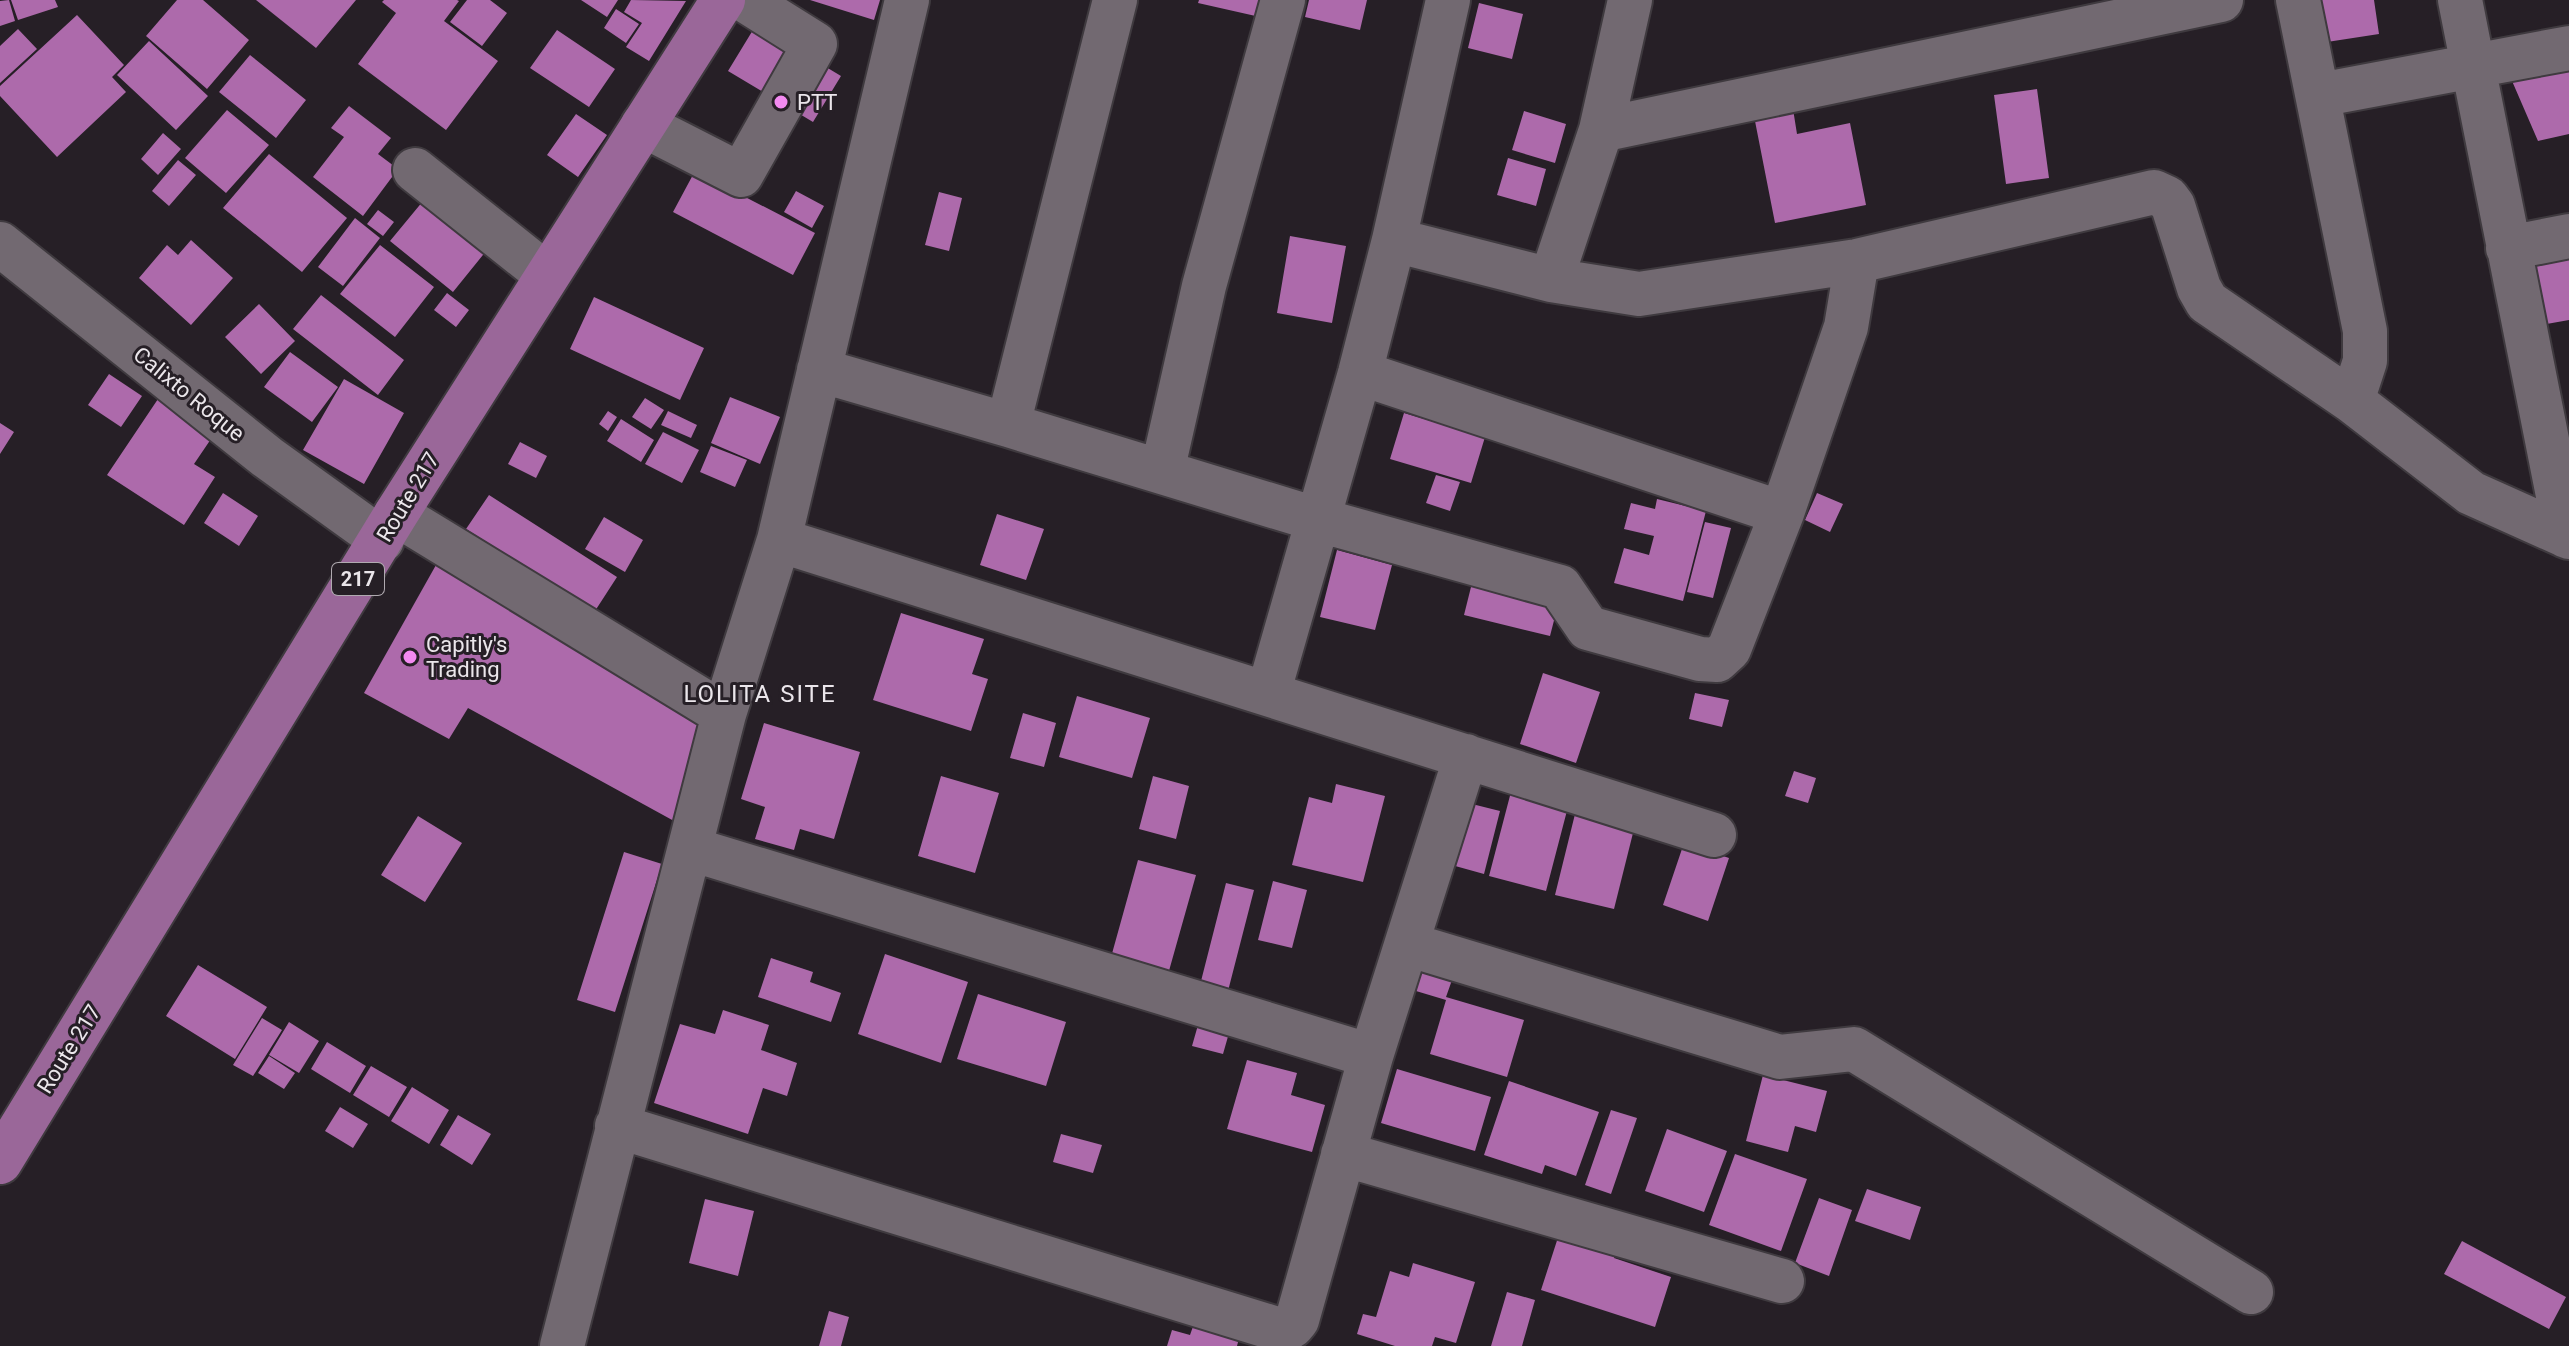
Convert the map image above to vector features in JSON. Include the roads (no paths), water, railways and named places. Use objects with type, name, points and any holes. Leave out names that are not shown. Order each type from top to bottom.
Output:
[{"type":"main road","name":"Route 217","points":[[0,1162],[389,527],[723,0]]},
{"type":"street","points":[[643,125],[741,175],[815,44],[745,0]]},
{"type":"street","points":[[562,1346],[724,714],[779,540],[907,0]]},
{"type":"street","points":[[1008,425],[1115,0]]},
{"type":"street","points":[[1162,472],[1204,286],[1283,0]]},
{"type":"street","points":[[1268,694],[1360,373],[1394,240],[1448,0]]},
{"type":"street","points":[[1551,280],[1601,130],[1630,0]]},
{"type":"street","points":[[1601,130],[2221,0]]},
{"type":"street","points":[[2298,0],[2365,331],[2365,361],[2352,401]]},
{"type":"street","points":[[2460,0],[2567,537]]},
{"type":"street","points":[[2319,95],[2569,48]]},
{"type":"street","points":[[415,170],[547,275]]},
{"type":"street","points":[[1394,240],[1551,280],[1639,294],[1857,261],[2154,192],[2167,198],[2173,206],[2199,288],[2207,302],[2352,401],[2471,493],[2567,537]]},
{"type":"street","points":[[2508,248],[2569,236]]},
{"type":"street","name":"Calixto Roque","points":[[0,244],[267,457],[724,714]]},
{"type":"street","points":[[819,370],[1319,520],[1560,587],[1588,628],[1708,661],[1717,660],[1729,649],[1782,513],[1846,327],[1857,261]]},
{"type":"street","points":[[1360,373],[1782,513]]},
{"type":"street","points":[[779,540],[1714,835]]},
{"type":"street","points":[[617,1126],[1277,1329],[1292,1326],[1297,1320],[1371,1056],[1466,756]]},
{"type":"street","points":[[691,849],[1371,1056]]},
{"type":"street","points":[[1407,944],[1780,1057],[1854,1049],[2251,1292]]},
{"type":"street","points":[[1343,1154],[1782,1281]]},
{"type":"place","name":"PTT","points":[[781,102]]},
{"type":"place","name":"Capitly's Trading","points":[[410,657]]},
{"type":"district","name":"LOLITA SITE","points":[[760,694]]}]
